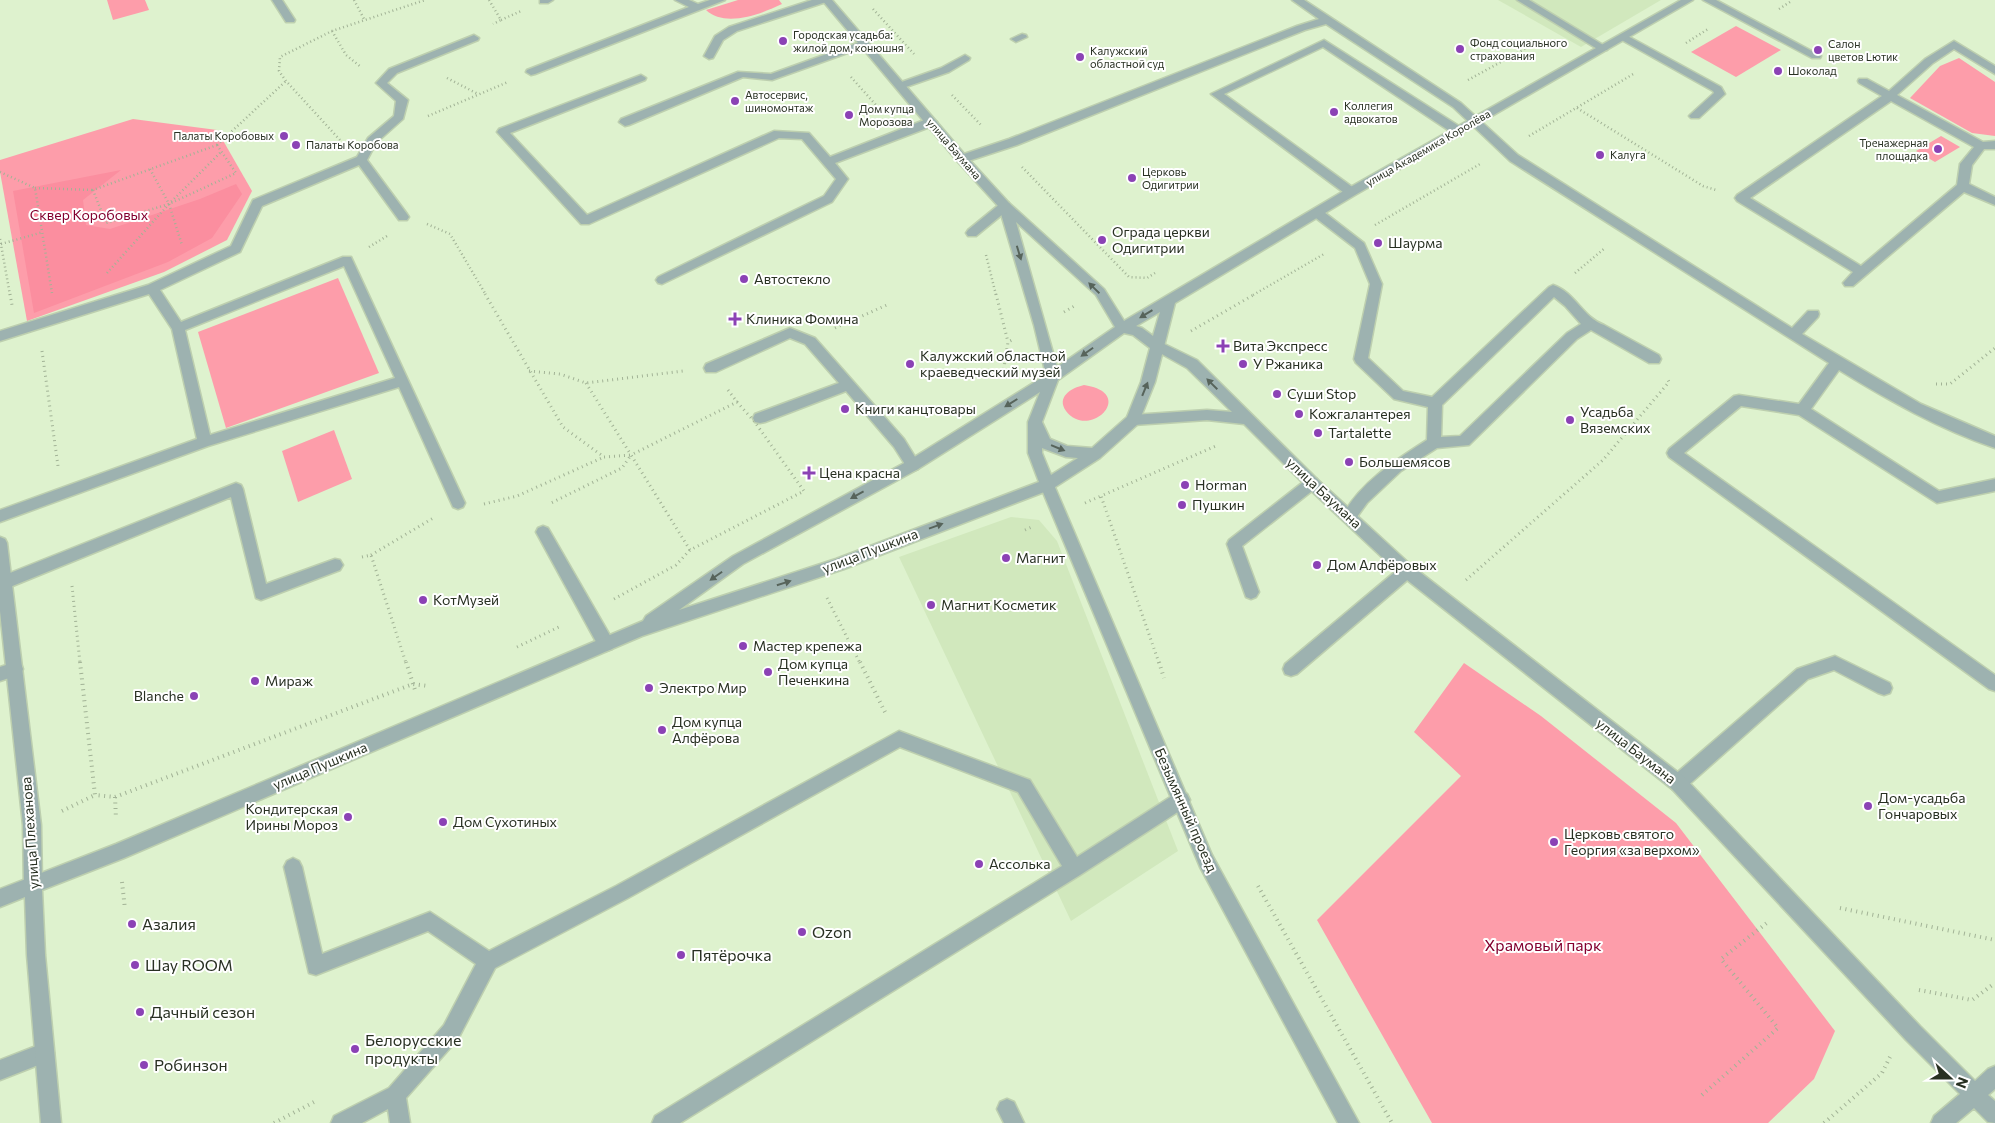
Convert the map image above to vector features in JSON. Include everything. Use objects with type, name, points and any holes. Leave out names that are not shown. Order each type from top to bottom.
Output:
[{"type":"street","points":[[277,0],[290,20]]},
{"type":"street","points":[[680,0],[698,6]]},
{"type":"street","points":[[531,72],[698,6],[720,0]]},
{"type":"street","points":[[709,56],[719,38],[732,28],[822,0]]},
{"type":"street","name":"улица Баумана","points":[[827,0],[962,159],[1005,206],[1100,292],[1122,328],[1137,331],[1156,345],[1192,364],[1312,483],[1407,571],[1678,783],[1913,1034],[1995,1115]]},
{"type":"street","points":[[1297,0],[1457,105],[1504,150],[1627,230],[1793,335],[1918,409],[1964,431],[1995,442]]},
{"type":"street","points":[[1522,0],[1603,48]]},
{"type":"street","name":"улица Академика Королёва","points":[[1053,377],[1122,328],[1316,212],[1474,120],[1688,0]]},
{"type":"street","points":[[1708,0],[1816,56]]},
{"type":"street","points":[[962,159],[1013,142],[1301,28],[1327,20]]},
{"type":"street","points":[[1624,37],[1717,89],[1720,94],[1695,116]]},
{"type":"street","points":[[0,336],[152,288],[236,249],[257,203],[360,160],[372,140],[399,117],[402,100],[381,83],[393,71],[474,38]]},
{"type":"street","points":[[1351,192],[1216,94],[1324,43],[1458,131]]},
{"type":"street","points":[[625,122],[742,74],[772,77],[863,44]]},
{"type":"street","points":[[1862,272],[1741,198],[1890,96],[1929,61],[1954,44],[1995,71]]},
{"type":"street","points":[[900,86],[945,70],[965,58]]},
{"type":"street","points":[[641,78],[503,132],[585,221],[778,134],[805,136],[842,179],[828,199],[662,280]]},
{"type":"street","points":[[1863,81],[1981,146],[1995,145]]},
{"type":"street","points":[[828,162],[931,122]]},
{"type":"street","points":[[1849,283],[1963,186],[1966,164],[1981,146]]},
{"type":"street","points":[[360,160],[403,217]]},
{"type":"street","points":[[1963,186],[1974,193],[1995,201]]},
{"type":"street","points":[[976,230],[1005,206]]},
{"type":"street","name":"улица Баумана","points":[[1005,206],[1040,325],[1053,377]]},
{"type":"street","points":[[1316,212],[1360,246],[1376,284],[1361,360],[1399,395],[1435,402]]},
{"type":"street","points":[[178,328],[347,260],[458,503]]},
{"type":"street","points":[[152,288],[178,328],[205,442]]},
{"type":"street","points":[[1434,443],[1435,402],[1553,290],[1570,303],[1589,325],[1599,328],[1654,359]]},
{"type":"street","points":[[1169,300],[1148,382],[1132,420],[1207,415],[1247,418]]},
{"type":"street","points":[[1793,335],[1812,314]]},
{"type":"street","points":[[1349,517],[1362,499],[1396,467],[1434,443],[1464,440],[1572,336],[1589,325]]},
{"type":"street","points":[[711,368],[790,333],[810,341],[899,443],[912,465]]},
{"type":"street","points":[[1802,410],[1837,362]]},
{"type":"street","points":[[1053,377],[1035,422],[1046,442],[1066,451],[1095,454]]},
{"type":"street","name":"улица Пушкина","points":[[638,630],[738,560],[912,465],[1053,377]]},
{"type":"street","points":[[0,516],[205,442],[403,381]]},
{"type":"street","points":[[760,418],[848,385]]},
{"type":"street","points":[[1995,486],[1937,497],[1802,410],[1739,400],[1674,453],[1995,684]]},
{"type":"street","name":"улица Пушкина","points":[[0,898],[33,886],[424,722],[638,630],[839,564],[914,534],[1048,485],[1095,454],[1132,420]]},
{"type":"street","name":"Безымянный проезд","points":[[1035,422],[1035,453],[1206,860],[1349,1123]]},
{"type":"street","points":[[1251,592],[1234,544],[1312,483]]},
{"type":"street","points":[[5,582],[236,489],[260,593],[335,565]]},
{"type":"street","points":[[543,532],[606,644]]},
{"type":"street","name":"улица Плеханова","points":[[0,543],[5,582],[8,672],[32,825],[36,955],[51,1123]]},
{"type":"street","points":[[1291,669],[1407,571]]},
{"type":"street","points":[[1678,783],[1803,674],[1835,663],[1884,688]]},
{"type":"street","points":[[341,1123],[396,1095],[451,1032],[488,961],[622,892],[899,740],[1024,786],[1074,869]]},
{"type":"street","points":[[662,1123],[1074,869],[1181,800]]},
{"type":"street","points":[[293,867],[316,966],[430,921],[488,961]]},
{"type":"street","points":[[0,1070],[44,1053]]},
{"type":"street","points":[[1941,1123],[1995,1076]]},
{"type":"street","points":[[396,1095],[400,1123]]},
{"type":"path","points":[[354,0],[364,19]]},
{"type":"path","points":[[360,160],[286,82],[279,71],[280,57],[302,44],[332,31],[425,0]]},
{"type":"path","points":[[1779,9],[1790,2],[1786,0]]},
{"type":"path","points":[[1188,332],[1577,108],[1723,21],[1743,18]]},
{"type":"path","points":[[332,31],[346,55],[381,83]]},
{"type":"path","points":[[832,55],[902,134]]},
{"type":"path","points":[[424,118],[531,72]]},
{"type":"path","points":[[35,188],[93,190],[217,145],[286,82]]},
{"type":"path","points":[[1577,108],[1703,186],[1741,198]]},
{"type":"path","points":[[93,190],[106,223],[169,204],[236,173],[217,145]]},
{"type":"path","points":[[106,275],[169,204],[222,151]]},
{"type":"path","points":[[150,169],[169,204],[190,270]]},
{"type":"path","points":[[347,260],[396,232],[403,217],[450,234],[562,427],[604,457]]},
{"type":"path","points":[[976,230],[1008,342],[1003,378]]},
{"type":"path","points":[[1553,290],[1627,230]]},
{"type":"path","points":[[1,244],[43,232]]},
{"type":"path","points":[[0,239],[17,331]]},
{"type":"path","points":[[1008,342],[1129,277]]},
{"type":"path","points":[[810,341],[889,304]]},
{"type":"path","points":[[1930,384],[1950,384],[1995,348]]},
{"type":"path","points":[[1446,603],[1460,585],[1603,460],[1669,382],[1654,359]]},
{"type":"path","points":[[529,371],[560,374],[586,383],[711,368]]},
{"type":"path","points":[[586,383],[690,550],[812,486]]},
{"type":"path","points":[[335,565],[371,555],[458,503],[476,506],[517,496],[604,457],[631,455],[737,402],[754,421],[804,491]]},
{"type":"path","points":[[1166,685],[1146,622],[1101,496],[1225,443]]},
{"type":"path","points":[[543,532],[539,520],[546,506],[622,468],[631,455]]},
{"type":"path","points":[[371,555],[424,722]]},
{"type":"path","points":[[826,596],[899,740]]},
{"type":"path","points":[[1257,884],[1392,1123]]},
{"type":"path","points":[[1830,906],[1995,940]]},
{"type":"path","points":[[1702,1095],[1778,1028],[1722,959],[1772,918]]},
{"type":"path","points":[[1917,990],[1972,1000],[1995,983]]},
{"type":"path","points":[[1824,1123],[1882,1073],[1890,1056],[1888,1049]]},
{"type":"shaded area","points":[[1498,0],[1661,0],[1581,47]]},
{"type":"shaded area","points":[[121,170],[83,200],[86,225],[110,229],[200,199],[236,184],[242,194],[212,238],[168,262],[34,313],[13,191]]},
{"type":"shaded area","points":[[1011,517],[1039,520],[1057,541],[1178,851],[1071,921],[899,557]]},
{"type":"green space","points":[[107,0],[145,0],[149,10],[113,20]]},
{"type":"green space","points":[[738,0],[779,0],[782,4],[764,12],[733,19],[714,15],[706,10]]},
{"type":"green space","points":[[1736,26],[1781,50],[1736,77],[1691,52]]},
{"type":"green space","points":[[1959,58],[1995,82],[1995,136],[1972,133],[1910,98],[1940,66]]},
{"type":"green space","name":"Сквер Коробовых","points":[[133,119],[217,130],[252,191],[227,240],[164,272],[27,321],[0,172],[0,160]]},
{"type":"green space","name":"Тренажерная площадка","points":[[1941,136],[1960,147],[1935,162],[1916,151]]},
{"type":"green space","points":[[338,278],[379,373],[226,428],[198,332]]},
{"type":"green space","points":[[1084,385],[1100,390],[1107,397],[1108,405],[1104,412],[1096,418],[1086,421],[1076,419],[1063,406],[1066,394],[1074,388]]},
{"type":"green space","points":[[334,430],[352,479],[298,502],[282,451]]},
{"type":"green space","name":"Храмовый парк","points":[[1464,663],[1541,716],[1676,823],[1835,1031],[1814,1079],[1768,1123],[1432,1123],[1317,920],[1461,776],[1414,732]]},
{"type":"place","name":"Городская усадьба: жилой дом, конюшня","points":[[783,41]]},
{"type":"place","name":"Фонд социального страхования","points":[[1460,49]]},
{"type":"place","name":"Салон цветов Lютик","points":[[1818,50]]},
{"type":"place","name":"Калужский областной суд","points":[[1080,57]]},
{"type":"place","name":"Шоколад","points":[[1778,71]]},
{"type":"place","name":"Автосервис, шиномонтаж","points":[[735,101]]},
{"type":"place","name":"Коллегия адвокатов","points":[[1334,112]]},
{"type":"place","name":"Дом купца Морозова","points":[[849,115]]},
{"type":"place","name":"Палаты Коробовых","points":[[284,136]]},
{"type":"place","name":"Палаты Коробова","points":[[296,145]]},
{"type":"place","name":"Тренажерная площадка","points":[[1938,149]]},
{"type":"place","name":"Калуга","points":[[1600,155]]},
{"type":"place","name":"Церковь Одигитрии","points":[[1132,178]]},
{"type":"place","name":"Ограда церкви Одигитрии","points":[[1102,240]]},
{"type":"place","name":"Шаурма","points":[[1378,243]]},
{"type":"place","name":"Автостекло","points":[[744,279]]},
{"type":"place","name":"Клиника Фомина","points":[[735,319]]},
{"type":"place","name":"Вита Экспресс","points":[[1223,346]]},
{"type":"place","name":"Калужский областной краеведческий музей","points":[[910,364]]},
{"type":"place","name":"У Ржаника","points":[[1243,364]]},
{"type":"place","name":"Суши Stop","points":[[1277,394]]},
{"type":"place","name":"Книги канцтовары","points":[[845,409]]},
{"type":"place","name":"Кожгалантерея","points":[[1299,414]]},
{"type":"place","name":"Усадьба Вяземских","points":[[1570,420]]},
{"type":"place","name":"Tartalette","points":[[1318,433]]},
{"type":"place","name":"Большемясов","points":[[1349,462]]},
{"type":"place","name":"Цена красна","points":[[809,473]]},
{"type":"place","name":"Horman","points":[[1185,485]]},
{"type":"place","name":"Пушкин","points":[[1182,505]]},
{"type":"place","name":"Магнит","points":[[1006,558]]},
{"type":"place","name":"Дом Алфёровых","points":[[1317,565]]},
{"type":"place","name":"КотМузей","points":[[423,600]]},
{"type":"place","name":"Магнит Косметик","points":[[931,605]]},
{"type":"place","name":"Мастер крепежа","points":[[743,646]]},
{"type":"place","name":"Дом купца Печенкина","points":[[768,672]]},
{"type":"place","name":"Мираж","points":[[255,681]]},
{"type":"place","name":"Электро Мир","points":[[649,688]]},
{"type":"place","name":"Blanche","points":[[194,696]]},
{"type":"place","name":"Дом купца Алфёрова","points":[[662,730]]},
{"type":"place","name":"Дом-усадьба Гончаровых","points":[[1868,806]]},
{"type":"place","name":"Кондитерская Ирины Мороз","points":[[348,817]]},
{"type":"place","name":"Дом Сухотиных","points":[[443,822]]},
{"type":"place","name":"Церковь святого Георгия «за верхом»","points":[[1554,842]]},
{"type":"place","name":"Ассолька","points":[[979,864]]},
{"type":"place","name":"Азалия","points":[[132,924]]},
{"type":"place","name":"Ozon","points":[[802,932]]},
{"type":"place","name":"Пятёрочка","points":[[681,955]]},
{"type":"place","name":"Шау ROOM","points":[[135,965]]},
{"type":"place","name":"Дачный сезон","points":[[140,1012]]},
{"type":"place","name":"Белорусские продукты","points":[[355,1049]]},
{"type":"place","name":"Робинзон","points":[[144,1065]]}]
